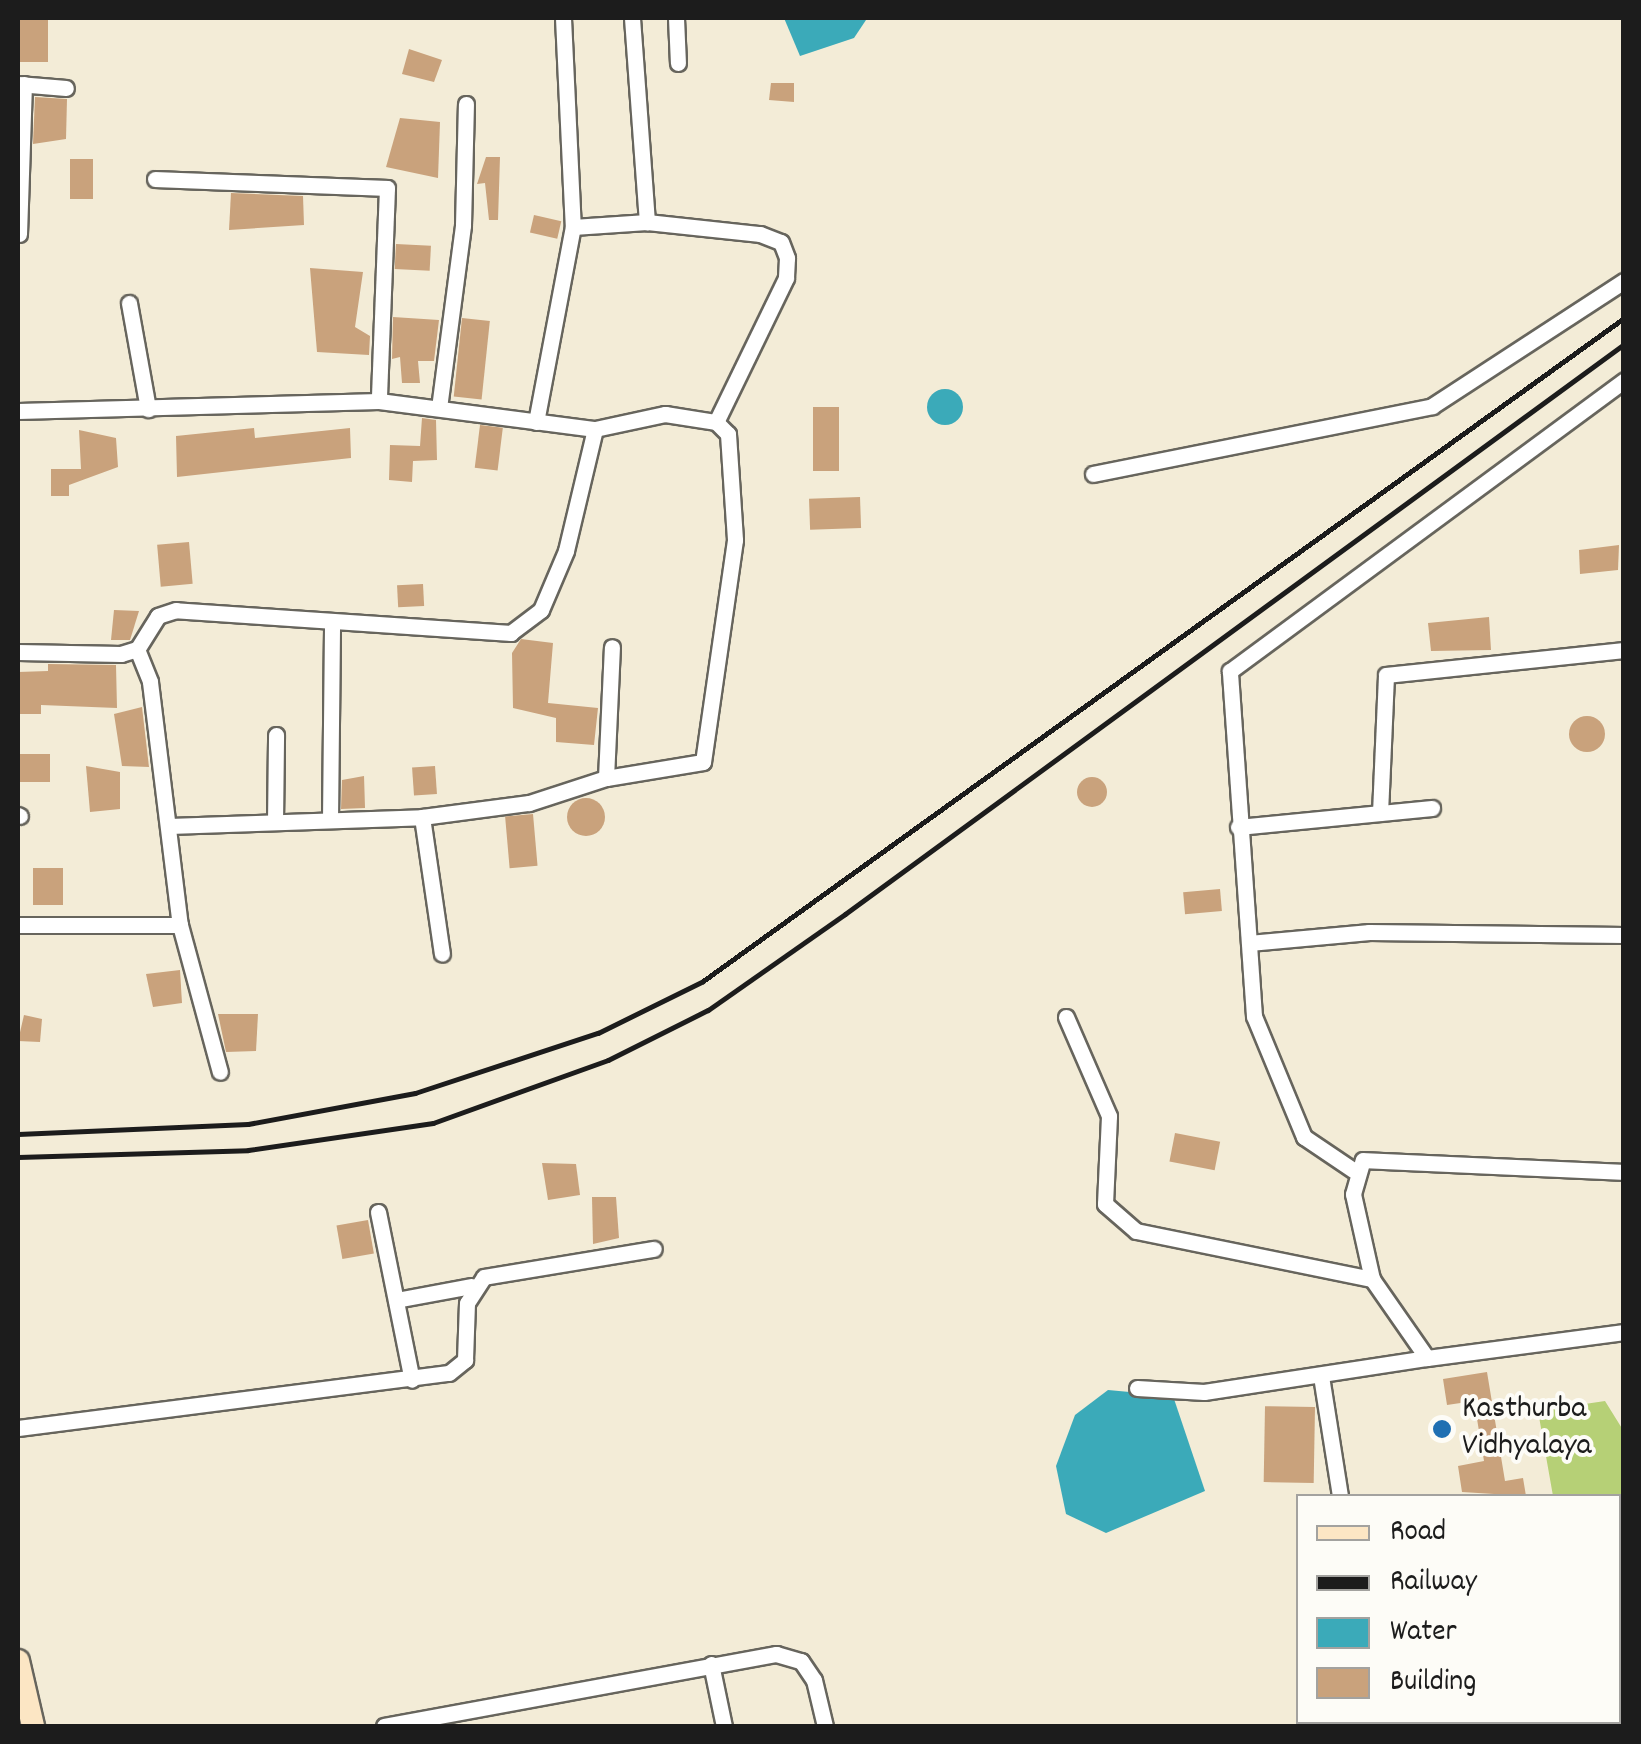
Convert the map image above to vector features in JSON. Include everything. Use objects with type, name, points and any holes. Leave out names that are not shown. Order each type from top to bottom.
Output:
[{"type":"street","points":[[536,422],[573,226],[564,18]]},
{"type":"street","points":[[632,18],[647,222]]},
{"type":"street","points":[[676,18],[678,63]]},
{"type":"street","points":[[19,234],[21,84],[66,88]]},
{"type":"street","points":[[439,408],[463,225],[466,104]]},
{"type":"street","points":[[155,179],[387,188],[379,401]]},
{"type":"street","points":[[573,226],[647,222],[760,234],[781,242],[787,258],[786,278],[716,422]]},
{"type":"street","points":[[1092,474],[1432,406],[1624,281]]},
{"type":"street","points":[[129,303],[148,409]]},
{"type":"street","points":[[1427,1358],[1372,1279],[1353,1170],[1304,1136],[1254,1016],[1230,670],[1624,380]]},
{"type":"street","points":[[18,411],[379,401],[595,429],[665,414],[716,422]]},
{"type":"street","points":[[170,826],[422,816],[529,803],[606,778],[686,770],[710,746],[735,540],[733,451],[716,422]]},
{"type":"street","points":[[137,649],[158,616],[176,610],[332,628],[526,627],[566,551],[595,429]]},
{"type":"street","points":[[330,820],[332,628]]},
{"type":"street","points":[[606,778],[612,647]]},
{"type":"street","points":[[18,652],[137,649]]},
{"type":"street","points":[[137,649],[150,682],[180,925],[220,1072]]},
{"type":"street","points":[[1380,813],[1386,675],[1624,650]]},
{"type":"street","points":[[275,822],[276,735]]},
{"type":"street","points":[[1238,827],[1432,808]]},
{"type":"street","points":[[422,816],[442,954]]},
{"type":"street","points":[[18,925],[180,925]]},
{"type":"street","points":[[1249,943],[1369,932],[1624,935]]},
{"type":"street","points":[[1066,1018],[1102,1088],[1106,1204],[1118,1220],[1136,1232],[1372,1279]]},
{"type":"street","points":[[1353,1170],[1363,1160],[1396,1159],[1624,1172]]},
{"type":"street","points":[[378,1212],[412,1380]]},
{"type":"street","points":[[396,1300],[654,1249]]},
{"type":"street","points":[[18,1428],[412,1380],[465,1360],[471,1286]]},
{"type":"street","points":[[1137,1388],[1204,1392],[1624,1332]]},
{"type":"street","points":[[1321,1376],[1340,1494]]},
{"type":"street","points":[[384,1726],[776,1654],[801,1662],[825,1726]]},
{"type":"street","points":[[18,1661],[33,1726]]},
{"type":"street","points":[[711,1664],[724,1726]]},
{"type":"green space","points":[[1605,1401],[1623,1430],[1621,1504],[1621,1494],[1553,1494],[1538,1411]]},
{"type":"water","points":[[784,18],[866,20],[854,38],[800,56]]},
{"type":"water","points":[[945,389],[958,394],[963,407],[958,420],[945,425],[932,420],[927,407],[932,394]]},
{"type":"water","points":[[1108,1390],[1173,1396],[1205,1491],[1106,1533],[1066,1514],[1056,1466],[1075,1415]]},
{"type":"building","points":[[18,18],[48,18],[48,62],[18,62]]},
{"type":"building","points":[[409,49],[442,60],[434,82],[402,74]]},
{"type":"building","points":[[771,83],[794,83],[794,102],[769,100]]},
{"type":"building","points":[[35,97],[67,99],[66,139],[33,144]]},
{"type":"building","points":[[400,118],[440,122],[438,178],[386,167]]},
{"type":"building","points":[[486,157],[500,157],[498,220],[489,220],[485,183],[477,184]]},
{"type":"building","points":[[70,159],[93,159],[93,199],[70,199]]},
{"type":"building","points":[[231,193],[303,196],[304,225],[229,230]]},
{"type":"building","points":[[534,215],[561,221],[557,239],[530,233]]},
{"type":"building","points":[[396,244],[431,246],[430,271],[395,269]]},
{"type":"building","points":[[310,268],[363,272],[355,327],[370,336],[369,355],[317,352]]},
{"type":"building","points":[[393,317],[439,320],[434,361],[418,361],[420,383],[402,383],[400,357],[392,359]]},
{"type":"building","points":[[462,318],[490,321],[482,399],[454,397]]},
{"type":"building","points":[[813,407],[839,407],[839,471],[813,471]]},
{"type":"building","points":[[422,418],[436,420],[437,460],[413,461],[412,482],[389,480],[390,445],[420,446]]},
{"type":"building","points":[[480,425],[503,428],[498,470],[475,468]]},
{"type":"building","points":[[254,428],[255,438],[350,428],[351,458],[177,477],[176,436]]},
{"type":"building","points":[[79,430],[116,438],[118,467],[69,485],[69,496],[51,496],[51,469],[81,469]]},
{"type":"building","points":[[860,497],[861,528],[810,530],[809,499]]},
{"type":"building","points":[[189,542],[193,584],[161,587],[157,545]]},
{"type":"building","points":[[1619,545],[1618,570],[1580,574],[1579,550]]},
{"type":"building","points":[[423,584],[424,606],[398,607],[397,585]]},
{"type":"building","points":[[114,610],[139,611],[130,640],[111,640]]},
{"type":"building","points":[[1489,617],[1491,650],[1431,651],[1428,623]]},
{"type":"building","points":[[521,639],[553,643],[548,703],[598,708],[594,745],[556,742],[556,718],[513,708],[512,653]]},
{"type":"building","points":[[48,664],[116,665],[117,708],[41,705],[41,714],[18,714],[18,672],[48,671]]},
{"type":"building","points":[[142,707],[149,767],[122,766],[114,714]]},
{"type":"building","points":[[1587,716],[1600,721],[1605,734],[1600,747],[1587,752],[1574,747],[1569,734],[1574,721]]},
{"type":"building","points":[[18,754],[50,754],[50,782],[18,782]]},
{"type":"building","points":[[86,766],[120,772],[120,809],[90,812]]},
{"type":"building","points":[[435,766],[437,794],[414,796],[412,768]]},
{"type":"building","points":[[364,776],[365,808],[341,809],[342,780]]},
{"type":"building","points":[[1092,777],[1103,781],[1107,792],[1103,803],[1092,807],[1081,803],[1077,792],[1081,781]]},
{"type":"building","points":[[586,798],[599,804],[605,817],[599,830],[586,836],[573,830],[567,817],[573,804]]},
{"type":"building","points":[[533,814],[538,866],[510,868],[505,816]]},
{"type":"building","points":[[33,868],[63,868],[63,905],[33,905]]},
{"type":"building","points":[[1220,889],[1222,911],[1185,914],[1183,892]]},
{"type":"building","points":[[180,970],[182,1003],[153,1007],[146,974]]},
{"type":"building","points":[[218,1014],[258,1014],[256,1051],[226,1052]]},
{"type":"building","points":[[24,1015],[42,1019],[40,1042],[18,1041]]},
{"type":"building","points":[[1175,1133],[1220,1142],[1215,1170],[1169,1161]]},
{"type":"building","points":[[542,1163],[576,1164],[580,1195],[548,1200]]},
{"type":"building","points":[[592,1197],[616,1197],[619,1238],[593,1244]]},
{"type":"building","points":[[368,1220],[374,1253],[342,1259],[336,1226]]},
{"type":"building","name":"Kasthurba Vidhyalaya","points":[[1487,1372],[1505,1481],[1523,1478],[1526,1494],[1462,1492],[1458,1466],[1484,1461],[1474,1401],[1447,1405],[1443,1379]]},
{"type":"building","points":[[1265,1406],[1315,1407],[1314,1483],[1264,1482]]},
{"type":"railway","points":[[18,1134],[248,1124],[415,1093],[598,1033],[703,981],[1624,318]]},
{"type":"railway","points":[[18,1157],[248,1150],[433,1123],[608,1060],[708,1010],[1624,344]]},
{"type":"place","name":"Kasthurba Vidhyalaya","points":[[1442,1429]]}]
